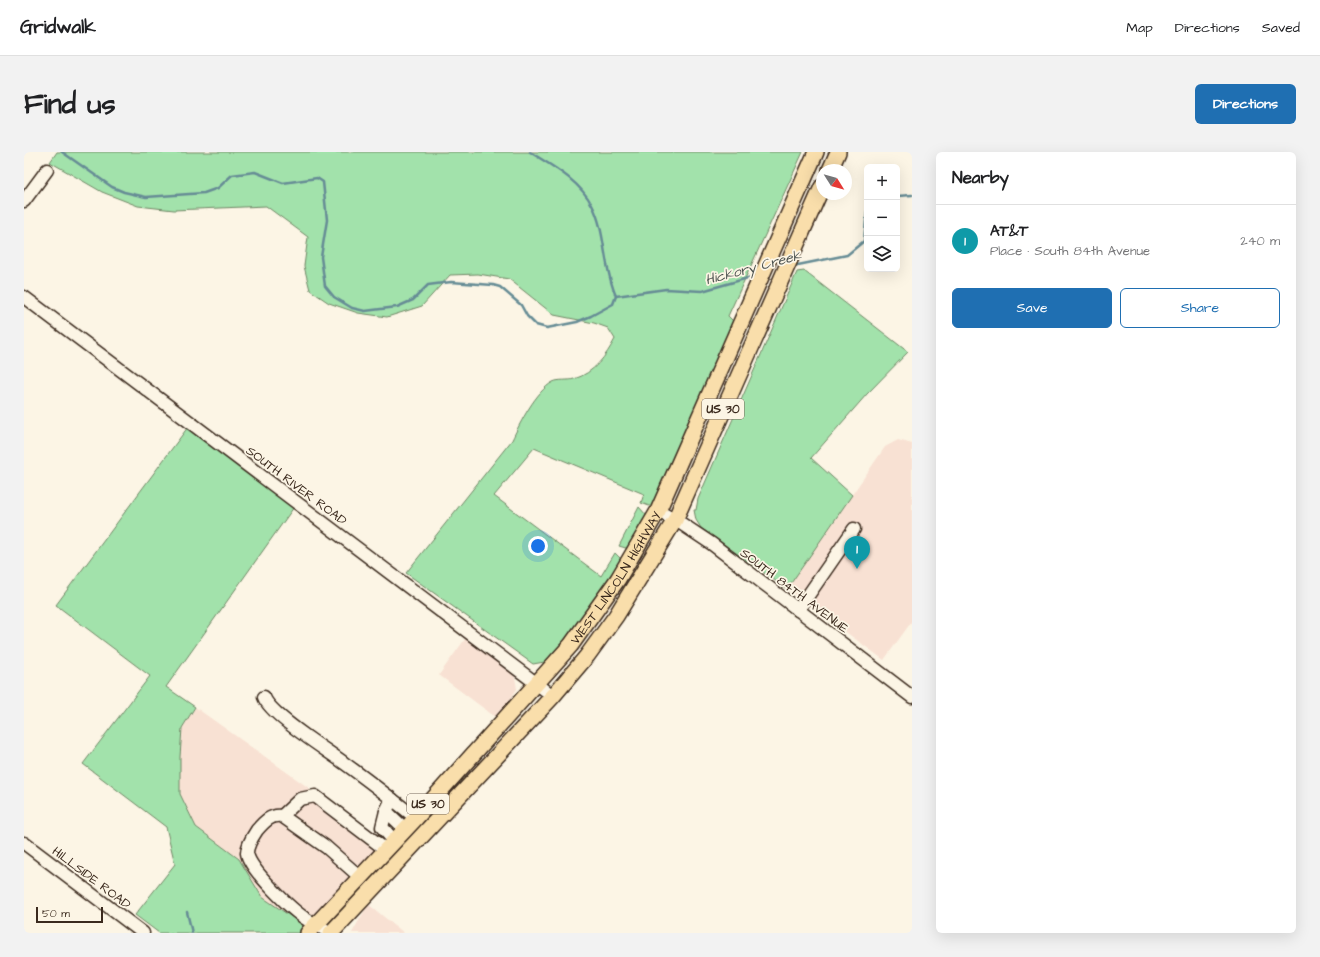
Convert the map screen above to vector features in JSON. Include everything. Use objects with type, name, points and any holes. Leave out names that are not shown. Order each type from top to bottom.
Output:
[{"type":"main road","name":"WEST LINCOLN HIGHWAY","points":[[313,928],[537,684],[571,645],[600,606],[658,511],[751,304],[816,152]]},
{"type":"main road","points":[[833,164],[838,152]]},
{"type":"main road","name":"WEST LINCOLN HIGHWAY","points":[[331,933],[553,696],[587,656],[616,616],[675,520],[817,200]]},
{"type":"street","points":[[24,202],[47,170]]},
{"type":"street","name":"SOUTH RIVER ROAD","points":[[24,297],[553,696]]},
{"type":"street","name":"SOUTH 84TH AVENUE","points":[[658,511],[712,544],[912,696]]},
{"type":"street","points":[[798,610],[854,529]]},
{"type":"street","points":[[264,697],[270,706],[305,735],[392,799],[410,823]]},
{"type":"street","points":[[282,816],[300,799],[315,796],[390,845]]},
{"type":"street","points":[[390,845],[382,827],[386,811],[392,799]]},
{"type":"street","points":[[386,811],[410,823]]},
{"type":"street","points":[[331,933],[313,928],[306,918],[265,882],[253,866],[247,853],[249,844],[256,831],[271,817],[276,815],[282,816],[326,847],[360,877]]},
{"type":"street","name":"HILLSIDE ROAD","points":[[24,843],[143,933]]},
{"type":"shaded area","points":[[898,440],[912,444],[912,621],[884,660],[787,589],[885,447]]},
{"type":"shaded area","points":[[468,635],[514,672],[517,689],[498,719],[439,675]]},
{"type":"shaded area","points":[[195,707],[385,842],[305,926],[262,897],[239,859],[196,827],[180,794],[182,728]]},
{"type":"shaded area","points":[[368,904],[404,933],[352,933]]},
{"type":"green space","points":[[57,152],[803,152],[728,316],[735,323],[652,507],[641,503],[644,494],[534,448],[494,496],[601,576],[615,553],[621,559],[600,596],[550,661],[533,664],[406,573],[512,440],[529,408],[541,392],[553,382],[572,380],[588,373],[599,363],[608,352],[615,339],[608,328],[594,323],[554,315],[509,279],[478,274],[450,275],[422,306],[387,317],[358,313],[329,303],[310,290],[304,266],[308,237],[266,206],[174,210],[138,206],[102,192],[50,162]]},
{"type":"green space","points":[[804,271],[908,352],[867,394],[811,458],[852,495],[787,589],[701,528],[696,520],[694,510],[696,510],[698,499],[797,272]]},
{"type":"green space","points":[[188,427],[294,507],[166,687],[195,707],[182,728],[180,794],[196,827],[239,859],[262,897],[305,926],[299,933],[159,933],[135,915],[175,864],[166,827],[83,764],[150,676],[56,605]]},
{"type":"green space","points":[[639,507],[647,516],[629,549],[619,546]]},
{"type":"waterway","name":"Hickory Creek","points":[[62,152],[112,187],[124,192],[146,197],[204,193],[218,188],[232,175],[255,172],[283,183],[317,178],[323,182],[327,220],[321,257],[325,286],[334,297],[352,308],[365,311],[397,307],[413,300],[428,285],[451,282],[493,285],[500,287],[521,305],[527,316],[536,325],[547,328],[577,322],[591,316],[613,304],[616,296]]},
{"type":"waterway","points":[[530,152],[564,174],[587,196],[597,215],[609,273],[616,296]]},
{"type":"waterway","name":"Hickory Creek","points":[[900,196],[912,195]]},
{"type":"waterway","name":"Hickory Creek","points":[[793,266],[847,255],[864,241],[864,236]]},
{"type":"waterway","name":"Hickory Creek","points":[[616,296],[666,289],[702,291],[755,276]]},
{"type":"waterway","points":[[187,912],[192,933]]},
{"type":"place","name":"AT&T","points":[[857,569]]}]
